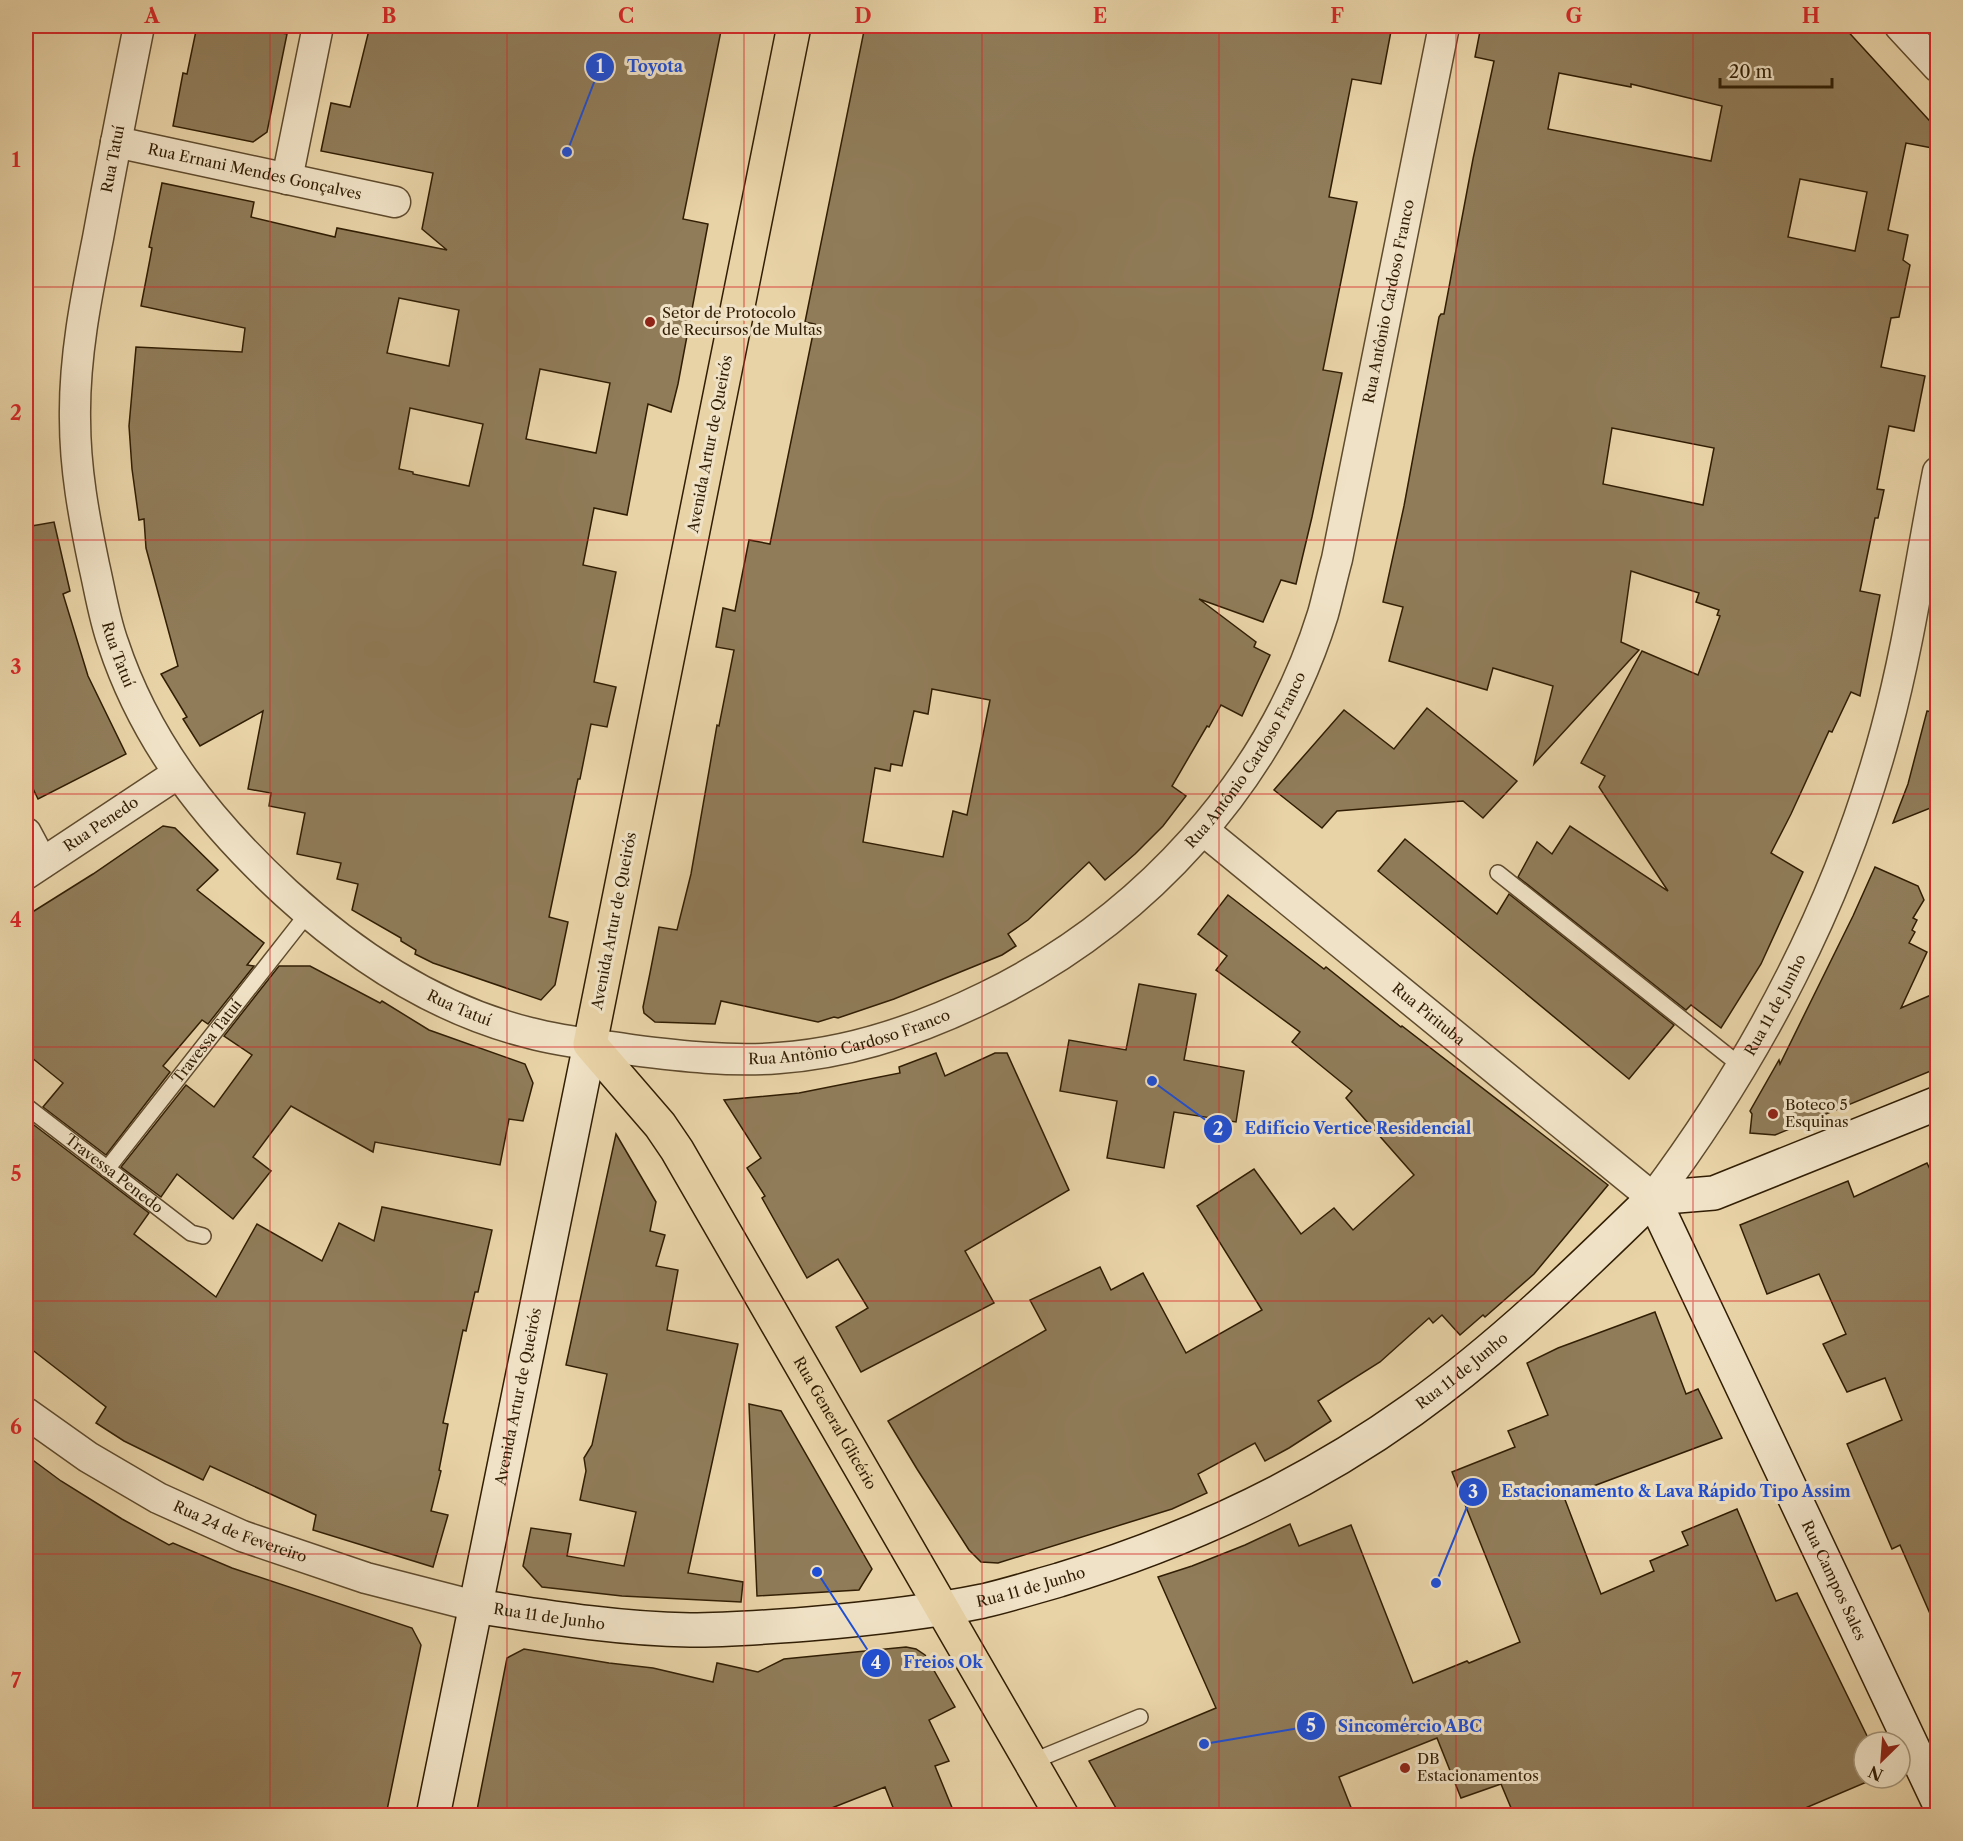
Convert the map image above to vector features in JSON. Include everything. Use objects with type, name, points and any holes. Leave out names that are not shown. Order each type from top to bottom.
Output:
[{"type":"main road","name":"Avenida Artur de Queirós","points":[[590,1044],[794,26]]},
{"type":"main road","name":"Rua General Glicério","points":[[590,1044],[660,1125],[676,1150],[1062,1815]]},
{"type":"street","name":"Rua Tatuí","points":[[139,26],[85,307],[78,362],[75,416],[77,469],[85,519],[112,641],[138,707],[177,774],[226,833],[308,914],[377,965],[456,1008],[533,1034],[590,1044]]},
{"type":"street","points":[[287,179],[318,26]]},
{"type":"street","name":"Rua Antônio Cardoso Franco","points":[[590,1044],[673,1055],[776,1058],[816,1054],[866,1044],[922,1026],[1011,985],[1089,936],[1159,877],[1203,830],[1252,763],[1273,727],[1296,681],[1323,614],[1337,559],[1444,26]]},
{"type":"street","points":[[1900,26],[1938,67]]},
{"type":"street","name":"Rua Ernani Mendes Gonçalves","points":[[116,142],[395,202]]},
{"type":"street","name":"Rua 11 de Junho","points":[[476,1606],[626,1627],[691,1630],[756,1628],[875,1618],[985,1600],[1086,1572],[1195,1531],[1248,1507],[1350,1452],[1440,1389],[1522,1324],[1653,1198],[1687,1151],[1773,1011],[1816,928],[1855,831],[1877,761],[1896,693],[1938,472]]},
{"type":"street","name":"Rua Penedo","points":[[34,869],[177,774]]},
{"type":"street","name":"Rua Pirituba","points":[[1203,830],[1653,1198]]},
{"type":"street","points":[[26,833],[34,869]]},
{"type":"street","name":"Avenida Artur de Queirós","points":[[433,1815],[590,1044]]},
{"type":"street","points":[[1653,1198],[1714,1193],[1938,1103]]},
{"type":"street","name":"Rua Campos Sales","points":[[1653,1198],[1938,1801]]},
{"type":"street","name":"Rua 24 de Fevereiro","points":[[26,1413],[88,1457],[158,1498],[242,1536],[366,1578],[476,1606]]},
{"type":"lane","points":[[1498,873],[1741,1066]]},
{"type":"lane","name":"Travessa Tatuí","points":[[107,1169],[308,914]]},
{"type":"lane","name":"Travessa Penedo","points":[[26,1106],[191,1233],[203,1236]]},
{"type":"lane","points":[[1031,1762],[1140,1717]]},
{"type":"building","points":[[197,26],[273,26],[272,31],[287,34],[267,132],[253,142],[173,126],[183,73],[187,74]]},
{"type":"building","points":[[370,26],[722,26],[683,219],[708,224],[671,412],[648,404],[627,515],[594,508],[583,565],[616,572],[594,682],[616,687],[607,727],[591,724],[549,917],[568,922],[555,985],[541,1000],[433,963],[415,954],[416,950],[401,941],[401,938],[352,910],[358,884],[337,879],[341,863],[297,854],[305,813],[269,806],[271,793],[248,789],[263,711],[200,746],[183,719],[187,717],[161,674],[178,666],[146,548],[144,519],[139,520],[132,469],[129,426],[136,347],[242,352],[245,328],[141,306],[152,248],[149,247],[162,183],[254,202],[251,217],[335,237],[337,228],[447,250],[422,229],[433,173],[321,151],[331,103],[350,107]],"holes":[[[399,298],[459,310],[449,366],[387,353]],[[540,369],[610,383],[596,453],[526,439]],[[410,408],[483,424],[469,486],[399,469]]]},
{"type":"building","points":[[865,26],[1392,26],[1381,84],[1352,79],[1329,197],[1357,202],[1323,370],[1342,373],[1296,584],[1281,580],[1263,622],[1199,599],[1256,642],[1254,647],[1270,655],[1242,716],[1221,705],[1209,727],[1207,726],[1172,786],[1186,796],[1163,826],[1105,880],[1089,862],[1028,920],[1008,934],[1016,946],[1002,955],[894,999],[838,1018],[818,1022],[721,1001],[715,1024],[655,1022],[644,1013],[643,1007],[659,927],[677,930],[691,874],[717,725],[719,726],[734,650],[716,647],[723,608],[735,611],[749,540],[770,544],[815,324],[805,322]],"holes":[[[932,689],[990,700],[967,815],[953,811],[943,857],[863,842],[875,768],[890,771],[891,764],[902,766],[914,711],[928,714]]]},
{"type":"building","points":[[1481,26],[1843,26],[1938,130],[1938,149],[1906,143],[1888,230],[1908,235],[1903,260],[1910,265],[1899,317],[1891,318],[1881,367],[1925,376],[1914,431],[1889,426],[1877,489],[1884,490],[1878,518],[1875,518],[1860,591],[1880,595],[1860,696],[1851,692],[1832,732],[1829,731],[1771,853],[1803,872],[1761,964],[1721,1028],[1691,1005],[1686,1010],[1518,877],[1537,842],[1552,854],[1570,826],[1668,891],[1599,787],[1605,776],[1581,763],[1642,651],[1698,675],[1720,616],[1717,615],[1719,610],[1696,602],[1699,593],[1631,571],[1621,642],[1639,650],[1534,764],[1553,686],[1493,668],[1487,690],[1389,661],[1403,607],[1383,602],[1404,506],[1439,317],[1444,314],[1494,61],[1475,57]],"holes":[[[1559,73],[1631,87],[1631,84],[1722,106],[1711,161],[1548,129]],[[1800,179],[1867,192],[1855,251],[1788,237]],[[1612,428],[1714,448],[1703,505],[1603,484]]]},
{"type":"building","points":[[54,522],[70,591],[63,594],[88,676],[126,754],[38,799],[26,774],[26,527]]},
{"type":"building","points":[[1427,708],[1517,781],[1483,818],[1463,801],[1337,811],[1322,828],[1274,790],[1344,710],[1394,749]]},
{"type":"building","points":[[1927,711],[1938,713],[1938,805],[1893,823],[1908,784]]},
{"type":"building","points":[[163,826],[175,828],[218,870],[197,890],[264,943],[247,965],[254,966],[208,1024],[202,1020],[163,1066],[170,1072],[106,1155],[43,1107],[63,1083],[26,1053],[26,916]]},
{"type":"building","points":[[1405,839],[1497,914],[1509,894],[1674,1025],[1629,1079],[1378,871]]},
{"type":"building","points":[[1875,867],[1918,886],[1924,900],[1913,918],[1917,920],[1912,930],[1915,932],[1909,943],[1927,952],[1901,1008],[1938,992],[1938,1068],[1775,1135],[1750,1133],[1752,1114],[1750,1111],[1779,1060],[1780,1064]]},
{"type":"building","points":[[1228,895],[1324,969],[1326,967],[1608,1185],[1534,1274],[1485,1317],[1483,1315],[1460,1335],[1442,1315],[1433,1323],[1429,1318],[1380,1362],[1318,1401],[1331,1421],[1289,1448],[1265,1461],[1255,1443],[1198,1474],[1207,1493],[1172,1509],[998,1563],[981,1562],[969,1550],[888,1421],[1046,1330],[1030,1300],[1100,1267],[1111,1290],[1143,1273],[1186,1353],[1262,1310],[1197,1206],[1254,1169],[1301,1234],[1334,1208],[1353,1230],[1414,1175],[1346,1098],[1352,1091],[1292,1042],[1300,1032],[1216,970],[1227,956],[1198,934]]},
{"type":"building","points":[[279,966],[310,966],[380,1003],[382,1001],[429,1030],[525,1064],[533,1083],[523,1121],[509,1119],[500,1165],[375,1142],[373,1152],[291,1106],[253,1157],[271,1171],[233,1219],[177,1174],[161,1197],[121,1167],[186,1085],[214,1107],[252,1055],[224,1036]]},
{"type":"building","points":[[1139,984],[1196,994],[1184,1060],[1244,1071],[1236,1122],[1174,1112],[1164,1168],[1107,1158],[1117,1101],[1060,1091],[1069,1040],[1126,1050]]},
{"type":"building","points":[[936,1053],[945,1076],[995,1053],[1007,1053],[1069,1190],[965,1251],[994,1303],[861,1372],[836,1327],[868,1308],[838,1259],[807,1278],[762,1198],[765,1196],[747,1168],[761,1158],[724,1100],[799,1093],[900,1073],[899,1067]]},
{"type":"building","points":[[30,1122],[149,1213],[134,1234],[216,1297],[257,1224],[322,1261],[339,1223],[374,1241],[382,1207],[492,1230],[478,1292],[475,1292],[466,1331],[463,1330],[443,1423],[448,1424],[439,1470],[441,1471],[431,1511],[448,1515],[433,1567],[313,1530],[316,1515],[210,1466],[203,1480],[124,1441],[96,1423],[106,1407],[26,1345],[26,1128]]},
{"type":"building","points":[[616,1134],[656,1202],[650,1231],[665,1235],[656,1266],[678,1270],[667,1330],[738,1344],[688,1573],[743,1582],[741,1602],[622,1596],[542,1587],[523,1566],[531,1528],[571,1534],[567,1556],[624,1566],[636,1512],[580,1500],[586,1471],[584,1458],[592,1445],[607,1374],[566,1365]]},
{"type":"building","points":[[1927,1163],[1938,1186],[1938,1632],[1900,1545],[1892,1549],[1847,1444],[1902,1420],[1885,1378],[1847,1392],[1823,1344],[1846,1334],[1819,1274],[1767,1294],[1740,1225],[1848,1181],[1854,1197]]},
{"type":"building","points":[[1655,1312],[1686,1394],[1698,1389],[1722,1438],[1564,1497],[1601,1594],[1654,1571],[1650,1561],[1688,1545],[1682,1532],[1737,1509],[1776,1601],[1797,1593],[1864,1730],[1852,1730],[1852,1788],[1789,1815],[1514,1815],[1501,1784],[1461,1798],[1437,1738],[1339,1777],[1354,1815],[1120,1815],[1089,1761],[1216,1708],[1158,1577],[1245,1545],[1290,1524],[1299,1546],[1351,1525],[1413,1683],[1520,1642],[1452,1472],[1515,1447],[1508,1431],[1548,1415],[1527,1363],[1558,1348]]},
{"type":"building","points":[[749,1404],[781,1411],[872,1569],[859,1590],[757,1596]]},
{"type":"building","points":[[26,1455],[61,1481],[169,1545],[173,1543],[232,1568],[412,1628],[421,1645],[386,1815],[26,1815]]},
{"type":"building","points":[[906,1647],[916,1649],[925,1655],[955,1707],[929,1720],[949,1761],[935,1766],[955,1815],[896,1815],[885,1787],[814,1815],[476,1815],[507,1658],[524,1649],[653,1668],[713,1682],[717,1663],[758,1672],[784,1659]]},
{"type":"place","name":"Toyota","points":[[567,152]]},
{"type":"place","name":"Setor de Protocolo de Recursos de Multas","points":[[650,322]]},
{"type":"place","name":"Edifício Vertice Residencial","points":[[1152,1081]]},
{"type":"place","name":"Boteco 5 Esquinas","points":[[1773,1114]]},
{"type":"place","name":"Freios Ok","points":[[817,1572]]},
{"type":"place","name":"Estacionamento & Lava Rápido Tipo Assim","points":[[1436,1583]]},
{"type":"place","name":"Sincomércio ABC","points":[[1204,1744]]},
{"type":"place","name":"DB Estacionamentos","points":[[1405,1768]]}]
